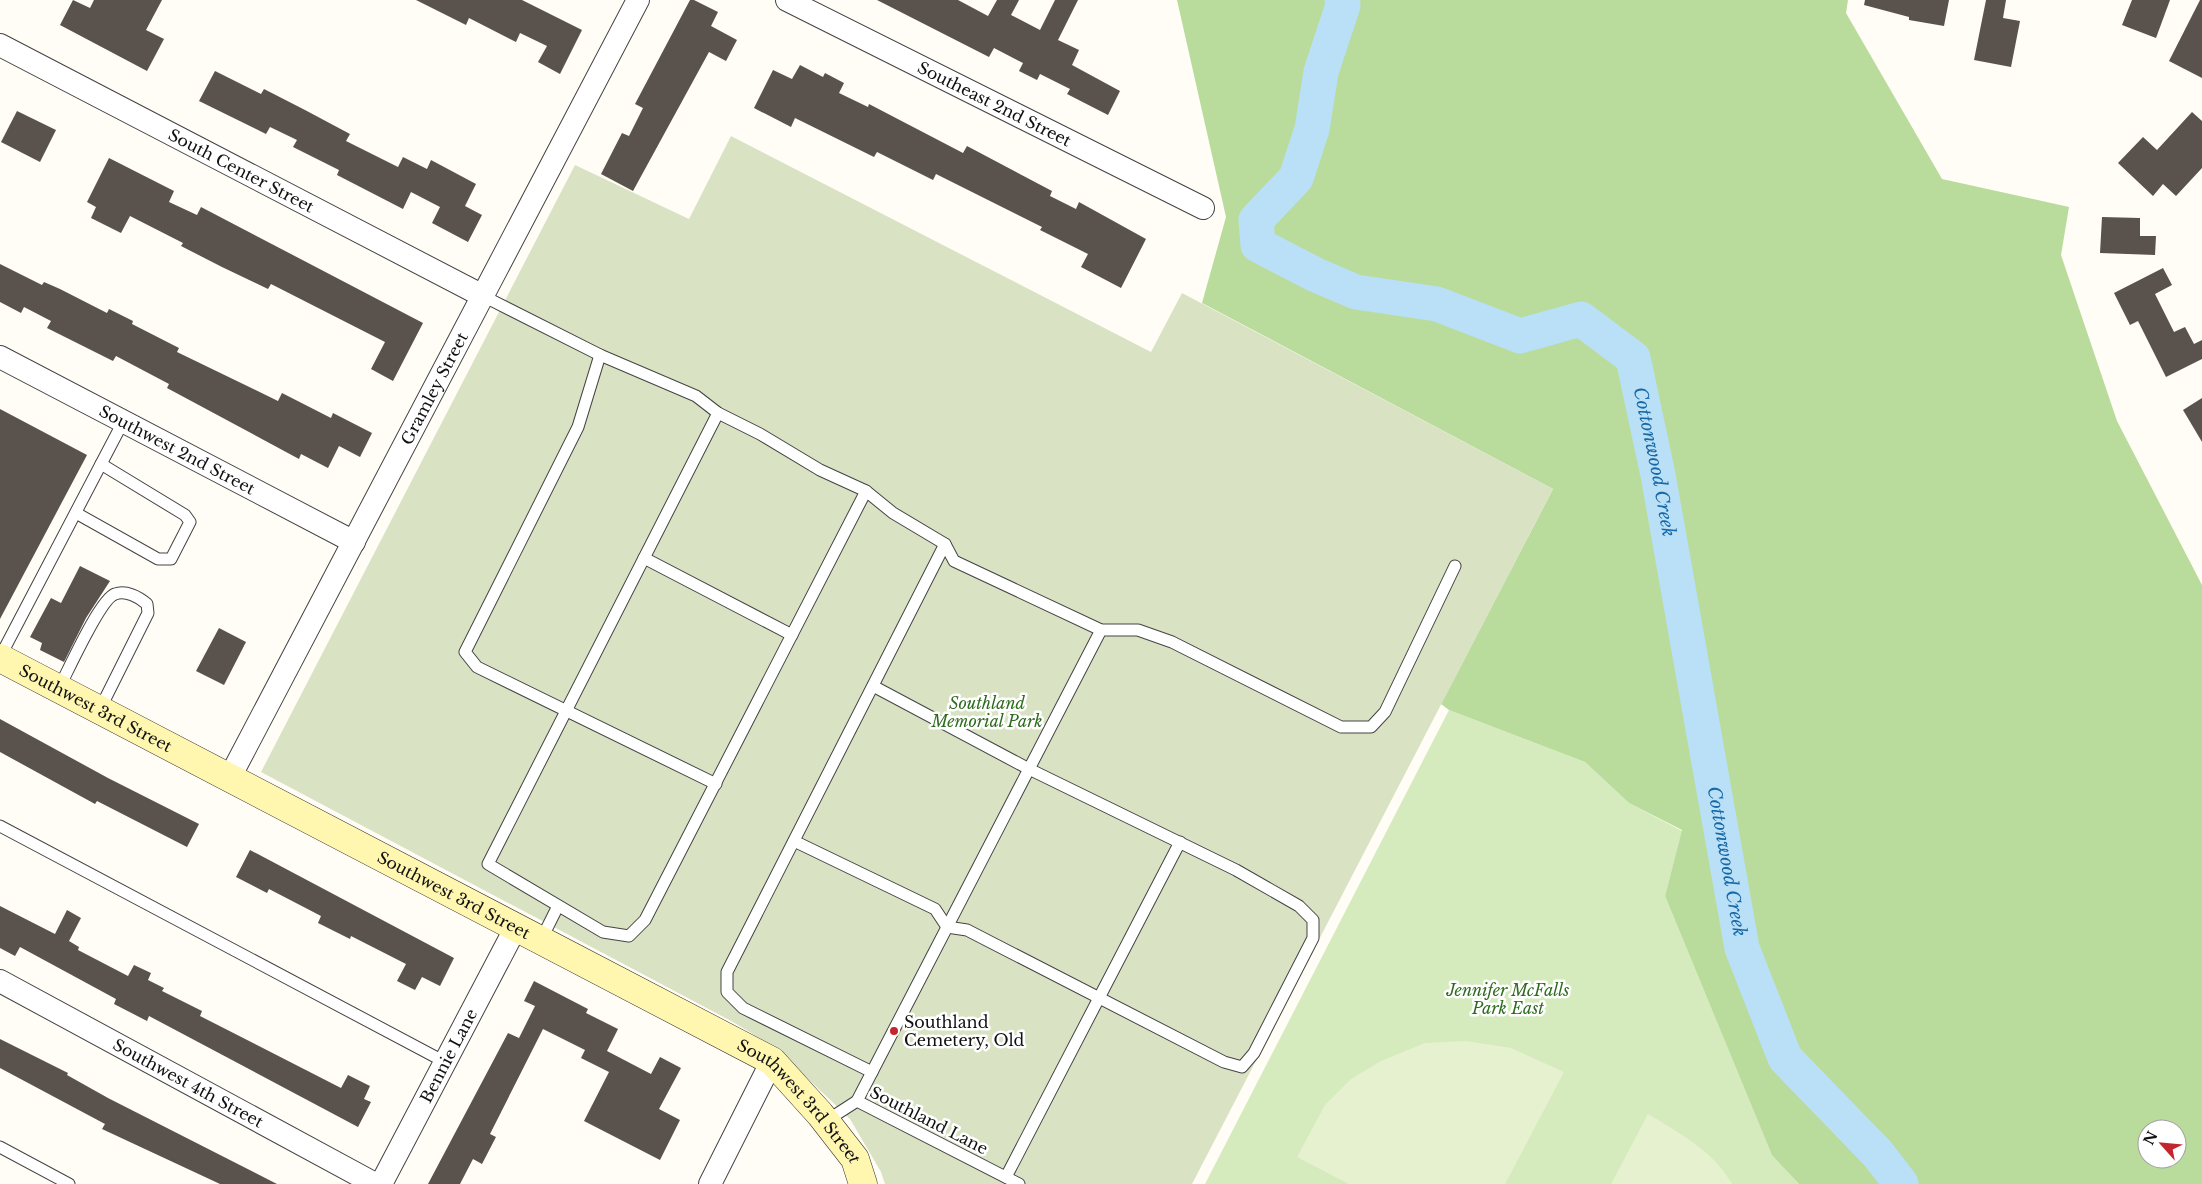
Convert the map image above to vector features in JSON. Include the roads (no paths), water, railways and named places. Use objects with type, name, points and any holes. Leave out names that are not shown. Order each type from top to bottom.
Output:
[{"type":"street","name":"Gramley Street","points":[[230,777],[638,0]]},
{"type":"street","name":"Southeast 2nd Street","points":[[787,0],[1203,208]]},
{"type":"street","name":"South Center Street","points":[[0,45],[483,296]]},
{"type":"street","name":"Southwest 2nd Street","points":[[0,357],[354,542]]},
{"type":"street","name":"Southwest 3rd Street","points":[[0,657],[772,1061],[826,1121],[855,1159],[863,1184]]},
{"type":"street","name":"Bennie Lane","points":[[381,1184],[516,927]]},
{"type":"street","name":"Southwest 4th Street","points":[[0,981],[375,1184]]},
{"type":"street","points":[[710,1184],[772,1061]]},
{"type":"lane","points":[[483,296],[600,355],[696,396],[718,413],[760,434],[820,470],[866,491],[893,513],[946,544],[954,561],[1101,630],[1138,630],[1172,642],[1341,727],[1371,727],[1385,712],[1455,566]]},
{"type":"lane","points":[[600,355],[578,427],[465,652],[477,667],[716,784]]},
{"type":"lane","points":[[718,413],[488,864],[603,932],[630,936],[646,920],[866,491]]},
{"type":"lane","points":[[0,657],[122,422]]},
{"type":"lane","points":[[76,513],[158,559],[170,560],[190,522],[185,515],[101,464]]},
{"type":"lane","points":[[872,1072],[744,1008],[727,992],[727,972],[946,544]]},
{"type":"lane","points":[[644,558],[792,635]]},
{"type":"lane","points":[[59,688],[101,607],[113,594],[123,592],[139,597],[147,604],[148,613],[100,710]]},
{"type":"lane","points":[[857,1101],[1101,630]]},
{"type":"lane","points":[[794,841],[935,909],[947,927],[967,930],[1224,1062],[1242,1067],[1254,1053],[1313,938],[1313,920],[1299,906],[1236,870],[1029,769],[873,686]]},
{"type":"lane","points":[[0,826],[445,1062]]},
{"type":"lane","points":[[1006,1177],[1180,842]]},
{"type":"lane","points":[[541,940],[558,906]]},
{"type":"lane","name":"Southland Lane","points":[[826,1121],[857,1101],[1019,1184]]},
{"type":"lane","points":[[0,1147],[69,1184]]},
{"type":"waterway","name":"Cottonwood Creek","points":[[1342,0],[1343,5],[1321,72],[1312,129],[1296,178],[1256,220],[1258,245],[1316,275],[1356,292],[1437,304],[1520,336],[1581,319],[1633,358],[1658,475],[1742,948],[1785,1058],[1878,1154],[1901,1184]]},
{"type":"place","name":"Southland Cemetery, Old","points":[[894,1031]]},
{"type":"park label","name":"Southland Memorial Park","points":[[987,712]]},
{"type":"park label","name":"Jennifer McFalls Park East","points":[[1508,999]]}]
